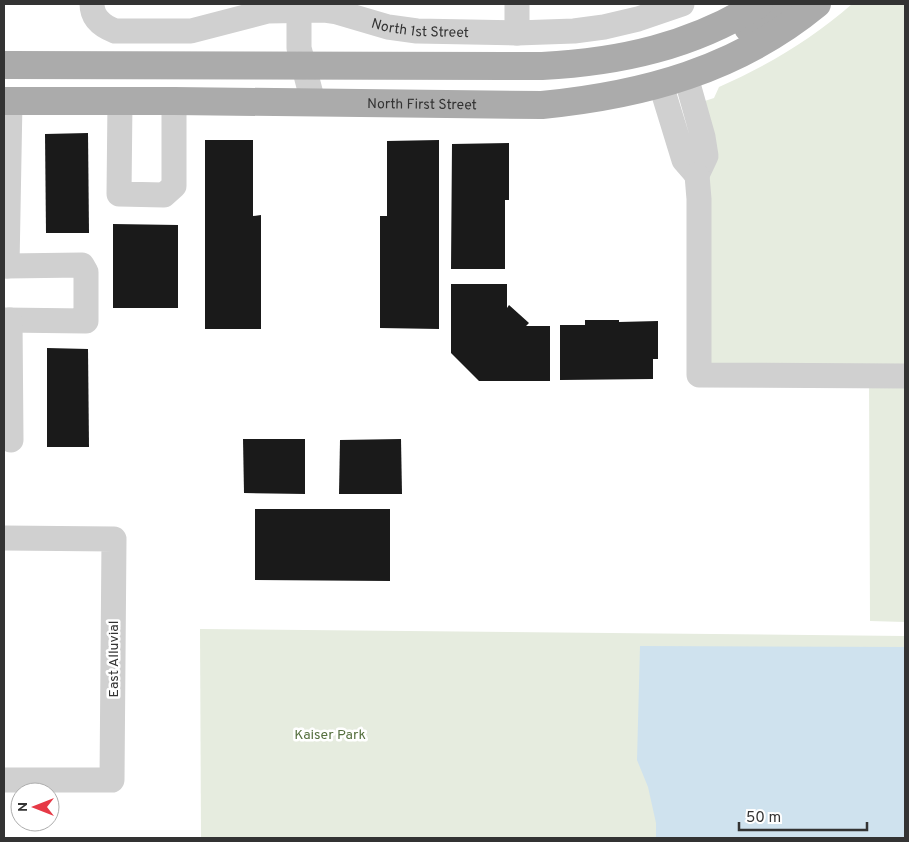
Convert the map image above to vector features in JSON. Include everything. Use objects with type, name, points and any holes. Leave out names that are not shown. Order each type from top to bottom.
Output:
[{"type":"main road","points":[[4,66],[542,66],[593,63],[635,55],[673,44],[708,31],[759,4]]},
{"type":"main road","points":[[674,81],[663,74],[669,66],[738,34],[785,4]]},
{"type":"main road","name":"North First Street","points":[[7,101],[542,105],[582,101],[625,94],[674,81],[732,59],[779,31],[817,4]]},
{"type":"street","points":[[517,4],[517,33]]},
{"type":"street","name":"North 1st Street","points":[[96,14],[115,31],[191,31],[268,11],[300,7],[337,12],[388,27],[417,31],[517,33],[574,31],[604,27],[638,19],[682,4]]},
{"type":"street","points":[[300,7],[300,48],[313,102]]},
{"type":"street","points":[[674,81],[684,160],[697,175],[699,208],[699,375],[905,376]]},
{"type":"street","points":[[7,101],[5,266],[82,265],[86,272],[86,321],[7,320],[10,440]]},
{"type":"street","points":[[120,101],[119,194],[155,195],[164,195],[174,186],[174,101]]},
{"type":"street","name":"East Alluvial","points":[[4,538],[114,539],[112,780],[4,780]]},
{"type":"green space","points":[[852,4],[905,4],[905,622],[870,621],[869,372],[698,372],[694,153],[683,108],[714,98],[719,87],[789,51],[821,29]]},
{"type":"green space","name":"Kaiser Park","points":[[200,629],[905,636],[905,838],[201,838]]},
{"type":"water","points":[[640,646],[905,647],[905,838],[656,838],[656,823],[648,787],[637,760]]},
{"type":"building","points":[[88,133],[89,233],[46,233],[45,134]]},
{"type":"building","points":[[205,140],[253,140],[253,216],[261,215],[261,329],[205,329]]},
{"type":"building","points":[[439,140],[439,329],[380,328],[380,216],[387,216],[387,141]]},
{"type":"building","points":[[509,143],[509,200],[505,200],[505,269],[451,269],[452,144]]},
{"type":"building","points":[[113,224],[178,225],[178,308],[113,308]]},
{"type":"building","points":[[451,284],[507,284],[507,308],[509,305],[529,323],[526,326],[550,326],[550,381],[479,381],[451,353]]},
{"type":"building","points":[[585,320],[619,320],[619,322],[658,321],[658,359],[653,359],[653,379],[560,380],[560,325],[585,325]]},
{"type":"building","points":[[47,348],[88,349],[89,447],[47,447]]},
{"type":"building","points":[[243,439],[305,439],[305,494],[244,493]]},
{"type":"building","points":[[401,439],[402,494],[339,494],[340,440]]},
{"type":"building","points":[[255,509],[390,509],[390,581],[255,580]]}]
